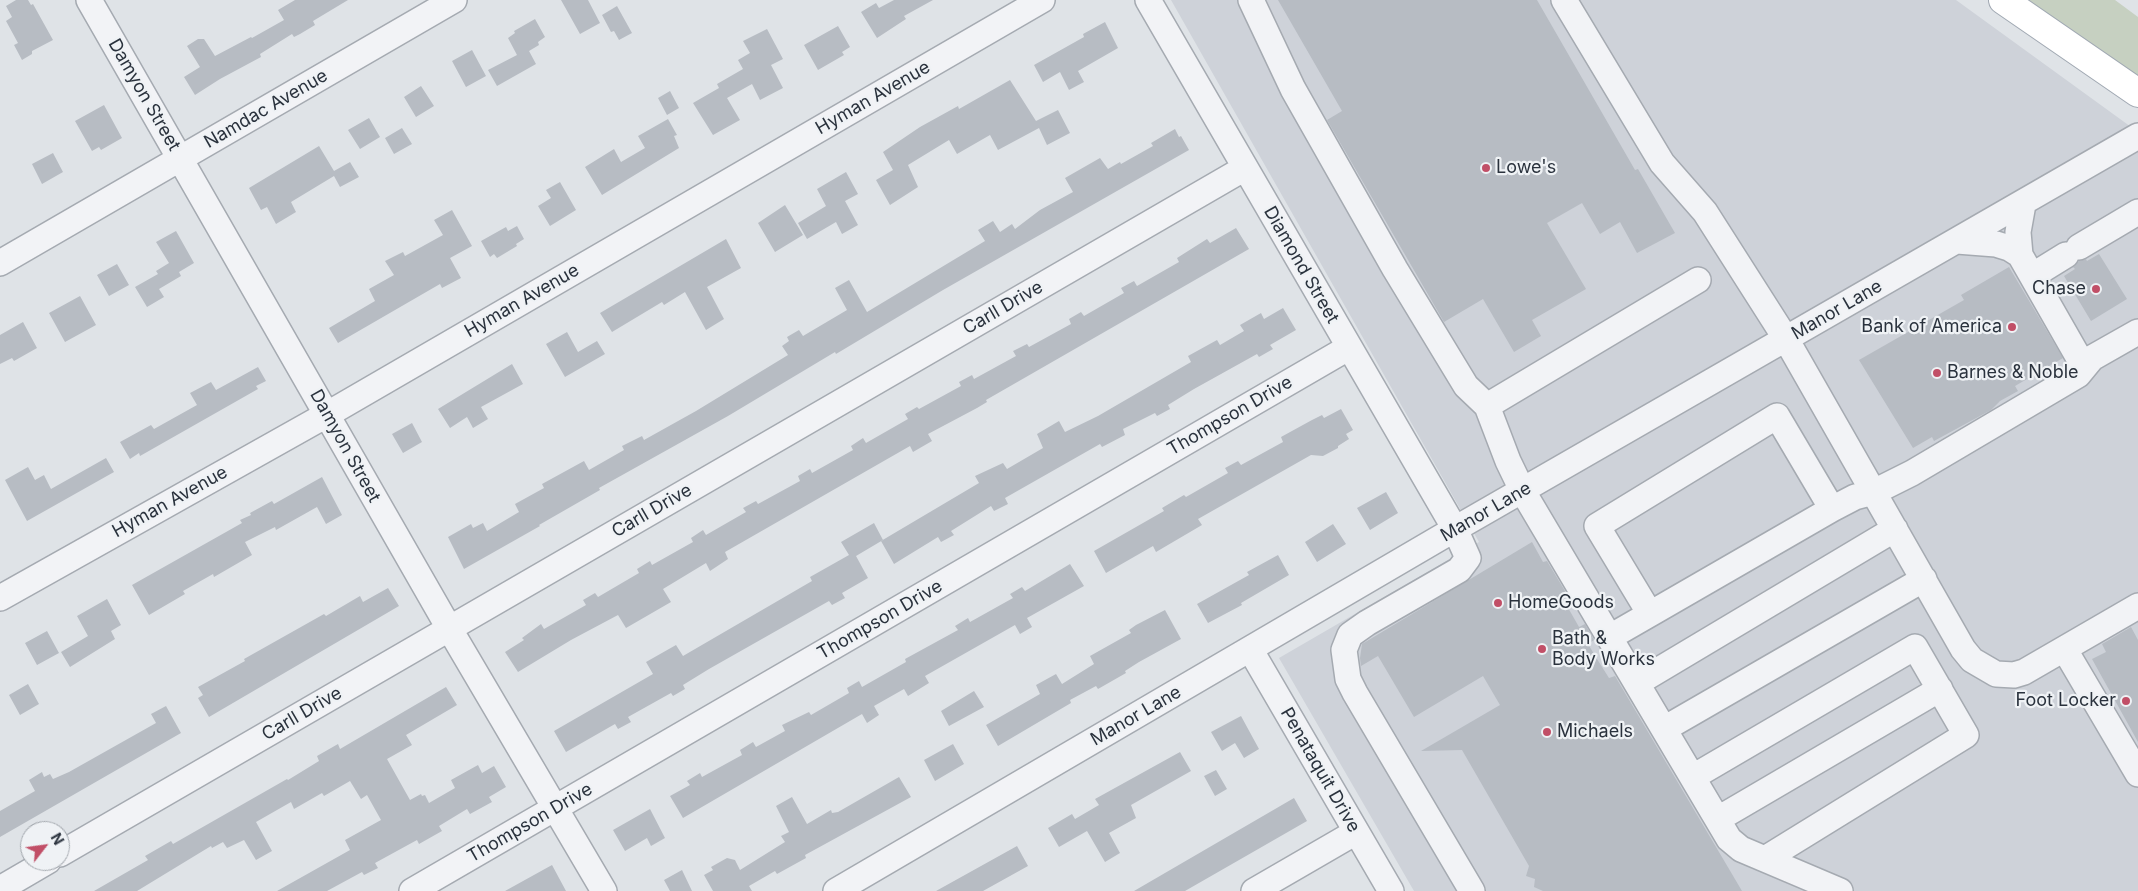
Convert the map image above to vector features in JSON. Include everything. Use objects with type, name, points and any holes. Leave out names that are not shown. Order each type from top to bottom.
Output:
[{"type":"main road","points":[[2003,0],[2138,93]]},
{"type":"street","name":"Damyon Street","points":[[89,0],[449,628],[604,891]]},
{"type":"street","name":"Namdac Avenue","points":[[0,263],[454,0]]},
{"type":"street","name":"Hyman Avenue","points":[[0,598],[328,414],[1042,0]]},
{"type":"street","name":"Diamond Street","points":[[1148,0],[1454,529],[1468,558],[1459,570],[1367,623],[1350,635],[1344,650],[1348,679],[1355,693],[1472,891]]},
{"type":"street","points":[[1251,0],[1293,89],[1395,269],[1466,386],[1487,406],[1508,462],[1522,490],[1729,838],[1741,849],[1840,891]]},
{"type":"street","points":[[1564,0],[1662,163],[1705,212],[1786,339],[1972,660],[1996,674],[2024,672],[2065,650],[2138,606]]},
{"type":"street","name":"Manor Lane","points":[[836,891],[1454,529],[1957,242],[2138,136]]},
{"type":"street","name":"Carll Drive","points":[[70,848],[1245,168]]},
{"type":"street","points":[[2023,204],[2018,232],[2026,265]]},
{"type":"street","points":[[2026,265],[2072,251],[2138,212]]},
{"type":"street","points":[[1957,242],[1996,244],[2009,248],[2026,265],[2084,367]]},
{"type":"street","points":[[1487,406],[1698,280]]},
{"type":"street","points":[[1610,637],[1855,496],[1874,492],[1912,473],[2078,375],[2092,358],[2138,332]]},
{"type":"street","name":"Thompson Drive","points":[[412,891],[1348,348]]},
{"type":"street","points":[[1650,614],[1597,526],[1777,416],[1832,510]]},
{"type":"street","points":[[1637,683],[1895,530]]},
{"type":"street","points":[[1664,730],[1924,580]]},
{"type":"street","points":[[1693,777],[1950,625]]},
{"type":"street","points":[[1764,859],[1966,735],[1915,647]]},
{"type":"street","name":"Penataquit Drive","points":[[1250,649],[1390,891]]},
{"type":"street","points":[[2065,650],[2138,774]]},
{"type":"street","points":[[1718,819],[1940,689]]},
{"type":"street","points":[[1254,891],[1356,832]]},
{"type":"street","points":[[0,889],[31,871]]},
{"type":"shaded area","points":[[1171,0],[1956,0],[2138,132],[2138,891],[1414,891],[1279,658],[1479,542]]},
{"type":"green space","points":[[2016,0],[2115,0],[2138,17],[2138,78]]},
{"type":"building","points":[[16,0],[28,0],[31,5],[33,4],[53,40],[32,51],[32,54],[22,60],[14,45],[18,43],[6,21],[12,17],[6,6]]},
{"type":"building","points":[[295,0],[348,0],[313,21],[315,25],[294,37],[292,34],[260,54],[261,57],[195,95],[184,77],[200,67],[187,46],[198,39],[204,39],[215,56],[284,20],[278,10]]},
{"type":"building","points":[[561,0],[588,0],[600,23],[580,34]]},
{"type":"building","points":[[894,0],[933,0],[904,16],[906,19],[877,38],[861,12],[876,3],[879,8]]},
{"type":"building","name":"Lowe's","points":[[1278,0],[1537,0],[1635,170],[1638,169],[1675,233],[1637,253],[1620,222],[1600,234],[1582,203],[1547,223],[1586,289],[1532,320],[1541,336],[1514,352],[1483,299],[1444,322],[1327,120],[1342,111]]},
{"type":"building","points":[[617,6],[632,33],[619,40],[614,31],[611,32],[602,15]]},
{"type":"building","points":[[535,19],[545,37],[538,42],[539,45],[529,51],[536,64],[497,86],[488,70],[517,55],[508,38],[515,33],[514,31]]},
{"type":"building","points":[[1105,22],[1118,48],[1078,71],[1084,82],[1069,90],[1060,72],[1043,82],[1034,65],[1084,37],[1083,34]]},
{"type":"building","points":[[838,26],[850,47],[842,52],[844,55],[818,70],[804,45]]},
{"type":"building","points":[[767,29],[783,59],[771,65],[783,88],[760,100],[752,84],[727,98],[740,120],[713,135],[693,103],[719,88],[717,84],[743,69],[738,60],[750,53],[743,41]]},
{"type":"building","points":[[472,50],[486,76],[466,87],[452,61]]},
{"type":"building","points":[[1010,80],[1036,121],[1058,110],[1070,133],[1047,145],[1039,128],[998,150],[990,135],[957,154],[949,140],[908,165],[918,187],[890,205],[876,180],[893,170],[883,152],[920,127],[958,106],[959,109]]},
{"type":"building","points":[[421,86],[434,106],[416,117],[404,97]]},
{"type":"building","points":[[670,91],[679,108],[667,115],[658,98]]},
{"type":"building","points":[[104,105],[122,138],[101,150],[99,147],[92,151],[75,121]]},
{"type":"building","points":[[369,118],[380,137],[360,149],[348,130]]},
{"type":"building","points":[[668,119],[677,135],[674,136],[679,148],[602,195],[585,167],[614,149],[621,162],[645,148],[638,136]]},
{"type":"building","points":[[402,128],[412,144],[394,154],[385,138]]},
{"type":"building","points":[[1175,129],[1189,150],[943,290],[836,354],[835,352],[728,416],[599,488],[600,490],[540,526],[464,569],[448,537],[471,524],[473,528],[483,523],[487,531],[519,512],[515,504],[544,488],[542,484],[584,461],[589,470],[624,450],[622,446],[642,436],[644,440],[788,355],[782,346],[789,341],[787,337],[799,330],[803,336],[847,310],[835,288],[849,280],[867,312],[985,241],[978,230],[993,221],[1000,232],[1012,224],[1015,229],[1040,210],[1073,192],[1065,178],[1100,158],[1108,169],[1120,162],[1121,164],[1153,146],[1151,143]]},
{"type":"building","points":[[319,146],[334,171],[350,162],[359,177],[340,187],[334,176],[291,202],[296,212],[276,224],[267,207],[261,210],[249,188]]},
{"type":"building","points":[[53,153],[63,172],[42,184],[32,164]]},
{"type":"building","points":[[846,172],[858,194],[845,201],[858,225],[842,234],[836,222],[807,239],[798,223],[826,206],[817,189]]},
{"type":"building","points":[[560,182],[576,210],[550,226],[538,206],[551,198],[546,190]]},
{"type":"building","points":[[785,205],[803,235],[775,252],[758,223]]},
{"type":"building","points":[[452,210],[472,246],[450,258],[461,278],[442,288],[440,284],[338,343],[329,328],[375,301],[369,289],[394,275],[385,261],[403,252],[405,256],[443,235],[434,220]]},
{"type":"building","points":[[517,226],[524,239],[516,244],[517,246],[497,258],[494,254],[490,257],[481,241],[506,227],[508,231]]},
{"type":"building","points":[[1236,228],[1249,249],[986,400],[987,402],[977,408],[928,434],[932,441],[913,452],[910,446],[725,552],[728,559],[710,571],[706,563],[663,589],[671,602],[626,628],[618,615],[571,640],[518,672],[505,652],[524,640],[522,638],[541,624],[544,629],[586,605],[583,600],[595,593],[598,597],[639,573],[637,569],[650,561],[652,565],[693,542],[691,538],[703,530],[706,535],[746,512],[743,508],[756,501],[758,504],[800,481],[798,476],[810,469],[812,473],[853,450],[851,446],[863,438],[866,443],[908,419],[905,414],[917,407],[919,409],[961,386],[959,382],[972,375],[974,379],[1016,356],[1013,351],[1027,344],[1029,347],[1071,324],[1069,319],[1081,312],[1084,316],[1124,293],[1121,288],[1134,281],[1137,286],[1179,262],[1177,258],[1207,239],[1210,243]]},
{"type":"building","points":[[176,231],[194,263],[179,272],[181,276],[159,289],[164,297],[147,307],[135,287],[158,274],[156,271],[169,263],[156,242]]},
{"type":"building","points":[[726,239],[741,268],[707,287],[724,319],[706,330],[685,292],[664,305],[662,302],[612,332],[600,313]]},
{"type":"building","name":"Chase","points":[[2099,254],[2127,299],[2091,321],[2064,276],[2075,269],[2073,267],[2079,261],[2086,259],[2087,261]]},
{"type":"building","points":[[117,264],[129,285],[109,296],[97,275]]},
{"type":"building","name":"Barnes & Noble","points":[[2009,267],[2063,358],[2015,386],[2018,391],[2000,401],[1991,410],[1934,441],[1932,437],[1913,448],[1859,360],[1964,300],[1961,295]]},
{"type":"building","points":[[80,296],[96,325],[65,342],[49,313]]},
{"type":"building","points":[[1283,308],[1296,330],[1270,345],[1273,349],[1259,357],[1257,354],[1194,389],[1168,405],[1170,409],[1157,416],[1155,413],[1123,429],[1125,435],[1102,447],[1100,444],[1005,498],[1008,504],[994,511],[991,506],[951,531],[954,535],[941,542],[938,537],[894,564],[881,541],[979,483],[975,476],[1003,463],[1007,469],[1043,448],[1037,434],[1059,421],[1065,432],[1098,416],[1191,362],[1188,356],[1217,340],[1220,345],[1244,331],[1240,325],[1261,313],[1264,319]]},
{"type":"building","points":[[23,322],[37,348],[14,361],[12,358],[0,364],[0,335]]},
{"type":"building","points":[[567,332],[578,352],[597,341],[605,354],[565,377],[546,344]]},
{"type":"building","points":[[512,364],[523,384],[481,407],[488,419],[473,428],[467,417],[450,428],[438,409]]},
{"type":"building","points":[[258,367],[266,381],[256,386],[258,389],[140,456],[139,453],[130,459],[120,442],[151,425],[154,429],[197,405],[190,393],[211,382],[216,390]]},
{"type":"building","points":[[1341,409],[1353,430],[1346,434],[1349,439],[1338,446],[1338,448],[1323,456],[1311,455],[1198,519],[1202,525],[1156,552],[1153,546],[1106,573],[1094,551],[1164,511],[1162,508],[1184,495],[1186,497],[1228,473],[1225,468],[1238,461],[1241,465],[1283,442],[1281,437],[1322,415],[1324,418]]},
{"type":"building","points":[[412,423],[422,442],[403,453],[392,434]]},
{"type":"building","points":[[106,458],[114,472],[27,521],[5,480],[28,467],[35,480],[44,475],[51,489]]},
{"type":"building","points":[[322,477],[342,515],[326,524],[317,507],[276,530],[275,527],[245,542],[252,555],[214,577],[213,574],[183,591],[185,594],[149,615],[132,585],[242,523],[240,520],[251,515],[250,513],[272,501],[274,504]]},
{"type":"building","points":[[1386,492],[1398,513],[1370,530],[1357,508]]},
{"type":"building","points":[[874,523],[883,540],[856,556],[868,578],[842,593],[845,598],[832,605],[829,601],[709,669],[683,685],[685,689],[673,696],[671,693],[628,717],[631,722],[618,729],[615,724],[566,752],[554,731],[653,674],[646,662],[676,645],[683,656],[812,581],[810,577],[849,555],[841,542]]},
{"type":"building","points":[[1333,524],[1346,544],[1317,562],[1305,542]]},
{"type":"building","points":[[1532,542],[1543,562],[1547,561],[1568,596],[1563,599],[1579,627],[1585,624],[1594,640],[1588,644],[1597,659],[1609,678],[1615,676],[1742,891],[1543,891],[1534,887],[1535,879],[1526,876],[1529,866],[1462,750],[1421,751],[1500,705],[1483,676],[1414,717],[1378,656],[1361,666],[1362,644]]},
{"type":"building","points":[[1278,555],[1289,575],[1241,603],[1242,605],[1208,623],[1197,604],[1249,575],[1247,572]]},
{"type":"building","points":[[1070,564],[1084,586],[1027,618],[1032,627],[1020,634],[1015,625],[925,676],[929,683],[908,696],[904,689],[874,706],[879,715],[867,723],[862,714],[683,818],[670,796],[690,785],[687,781],[700,773],[702,777],[742,755],[740,750],[753,742],[756,747],[785,731],[782,725],[809,712],[811,715],[849,693],[847,688],[859,681],[862,687],[906,662],[905,659],[958,630],[955,626],[968,618],[970,622],[1013,598],[1010,594],[1022,587],[1025,591]]},
{"type":"building","points":[[388,588],[399,606],[209,717],[198,698],[203,695],[198,687],[324,614],[326,616],[360,596],[363,602]]},
{"type":"building","points":[[107,599],[121,625],[111,631],[115,639],[70,667],[61,652],[88,636],[77,616]]},
{"type":"building","points":[[1165,610],[1181,639],[1139,662],[1125,671],[1126,673],[1098,689],[1096,686],[1070,700],[1071,703],[998,746],[986,725],[1040,694],[1036,685],[1056,674],[1062,684],[1094,664],[1090,656],[1131,633],[1129,630],[1136,625]]},
{"type":"building","name":"Foot Locker","points":[[2131,627],[2138,640],[2138,742],[2092,659],[2106,652],[2102,644]]},
{"type":"building","points":[[47,631],[59,653],[37,665],[25,643]]},
{"type":"building","points":[[28,684],[39,704],[20,715],[9,695]]},
{"type":"building","points":[[446,687],[457,705],[406,735],[412,745],[387,759],[410,800],[421,794],[422,796],[425,795],[429,803],[455,788],[451,780],[478,765],[482,773],[494,766],[506,787],[489,797],[492,802],[470,814],[467,809],[439,826],[442,831],[419,844],[417,840],[375,863],[378,868],[364,875],[362,872],[327,891],[277,891],[350,850],[345,840],[381,820],[367,795],[361,799],[350,781],[324,796],[322,793],[294,809],[291,802],[256,822],[272,851],[256,860],[244,840],[227,848],[223,842],[212,848],[211,846],[137,891],[94,891],[148,860],[145,856],[171,841],[173,844],[288,780],[319,761],[317,756],[338,744],[340,749]]},
{"type":"building","points":[[974,691],[984,707],[949,726],[941,711]]},
{"type":"building","points":[[166,706],[181,733],[28,821],[20,821],[20,826],[0,837],[0,811],[35,791],[29,780],[42,772],[44,777],[50,774],[53,779],[69,772],[156,723],[151,714]]},
{"type":"building","points":[[1241,716],[1259,749],[1244,758],[1235,743],[1222,751],[1211,732]]},
{"type":"building","points":[[953,744],[964,764],[935,781],[924,760]]},
{"type":"building","points":[[1180,752],[1191,771],[1131,805],[1136,818],[1109,833],[1120,853],[1105,862],[1087,831],[1059,847],[1048,828],[1072,814],[1075,819],[1099,805],[1095,799]]},
{"type":"building","points":[[1216,770],[1227,789],[1215,796],[1204,776]]},
{"type":"building","points":[[899,777],[911,797],[805,855],[806,858],[777,874],[775,871],[749,886],[752,891],[713,891],[704,875],[713,870],[711,867],[727,858],[735,860],[740,870],[785,842],[781,836],[789,832],[776,806],[792,797],[807,824],[831,810],[832,813],[838,812]]},
{"type":"building","points":[[1294,798],[1307,821],[1185,891],[1134,891]]},
{"type":"building","points":[[650,809],[665,838],[651,846],[647,838],[625,851],[613,830]]},
{"type":"building","points":[[1017,846],[1028,866],[983,891],[936,891]]},
{"type":"building","points":[[552,865],[566,891],[505,891]]},
{"type":"building","points":[[682,870],[692,891],[670,891],[664,880]]},
{"type":"place","name":"Lowe's","points":[[1486,168]]},
{"type":"place","name":"Chase","points":[[2096,289]]},
{"type":"place","name":"Bank of America","points":[[2012,327]]},
{"type":"place","name":"Barnes & Noble","points":[[1937,373]]},
{"type":"place","name":"HomeGoods","points":[[1498,603]]},
{"type":"place","name":"Bath & Body Works","points":[[1542,649]]},
{"type":"place","name":"Foot Locker","points":[[2126,701]]},
{"type":"place","name":"Michaels","points":[[1547,732]]}]
